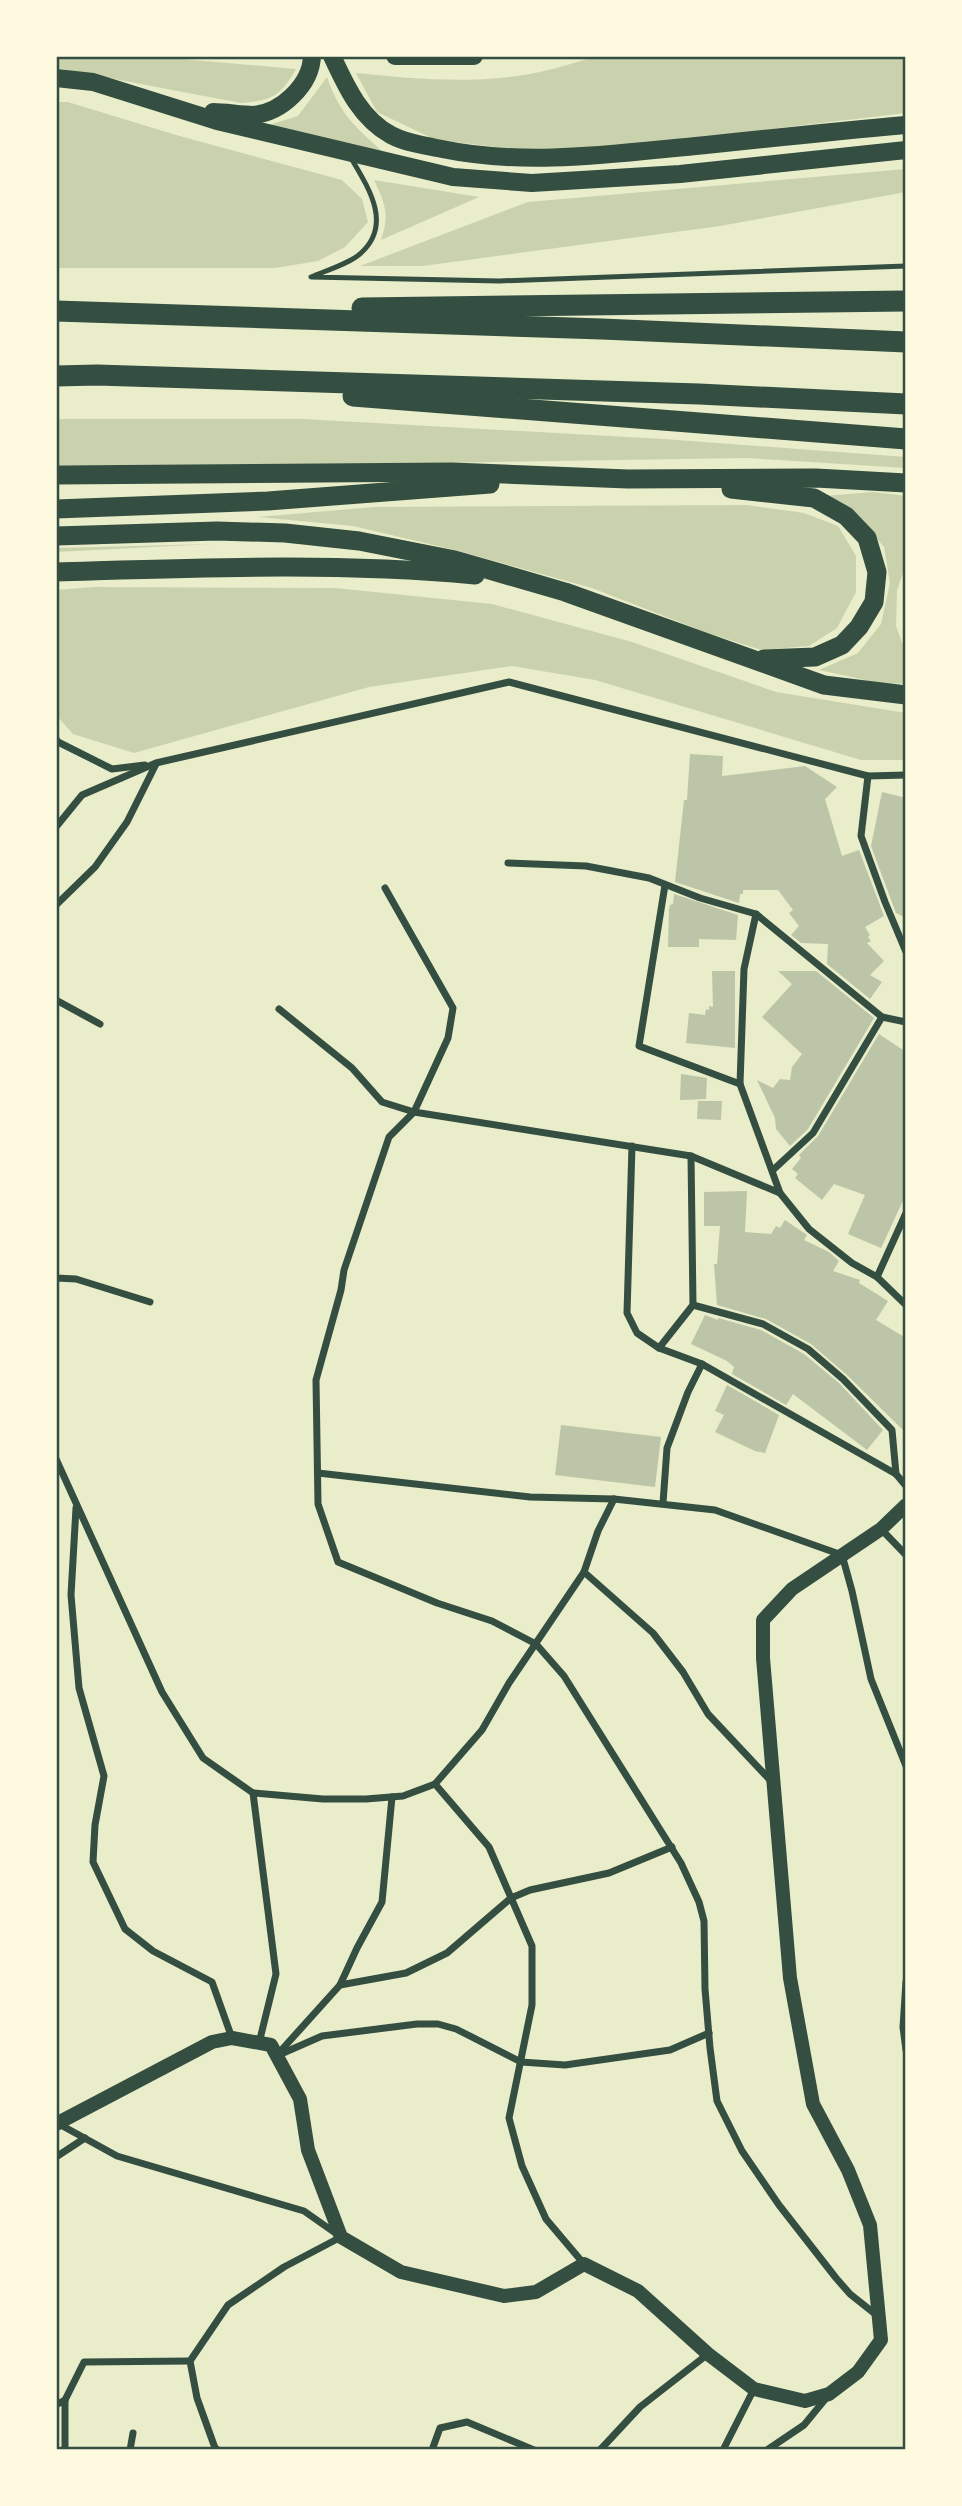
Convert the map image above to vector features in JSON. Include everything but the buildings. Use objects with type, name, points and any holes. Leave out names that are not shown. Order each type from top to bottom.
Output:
[{"type":"highway","points":[[56,311],[906,301]]},
{"type":"highway","points":[[56,311],[906,342]]},
{"type":"highway","points":[[56,376],[97,375],[685,393],[906,404]]},
{"type":"highway","points":[[97,375],[906,439]]},
{"type":"highway","points":[[56,475],[452,472],[628,479],[814,498],[846,516],[867,538],[877,572],[874,602],[859,627],[842,645],[816,657],[784,660],[746,658]]},
{"type":"highway","points":[[56,509],[268,502],[568,476]]},
{"type":"highway","points":[[628,479],[816,478],[906,483]]},
{"type":"highway","points":[[56,536],[217,531],[285,533],[359,541],[455,560],[520,579],[824,685],[906,695]]},
{"type":"highway","points":[[56,572],[241,566],[346,567],[520,579]]},
{"type":"main road","points":[[181,110],[254,115],[278,107],[301,88],[312,56]]},
{"type":"main road","points":[[332,56],[347,88],[365,114],[391,135],[422,145],[477,156],[540,159],[906,125]]},
{"type":"main road","points":[[404,57],[474,56]]},
{"type":"main road","points":[[56,78],[93,82],[217,121],[453,177],[532,183],[680,174],[906,150]]},
{"type":"main road","points":[[57,2124],[212,2042],[232,2038],[271,2046],[300,2099],[308,2150],[341,2237],[401,2273],[504,2295],[536,2292],[584,2264],[638,2291],[708,2354],[754,2389],[805,2401],[830,2394],[858,2372],[881,2340],[870,2225],[848,2170],[813,2104],[790,1978],[763,1658],[763,1620],[792,1589],[881,1530],[906,1506]]},
{"type":"street","points":[[56,739],[112,769],[156,763],[509,682],[868,776],[906,775]]},
{"type":"street","points":[[56,827],[82,795],[156,763]]},
{"type":"street","points":[[56,905],[95,867],[127,822],[156,763]]},
{"type":"street","points":[[868,776],[861,835],[906,952]]},
{"type":"street","points":[[508,863],[586,866],[649,878],[755,914],[882,1017],[906,1022]]},
{"type":"street","points":[[664,885],[639,1046],[740,1084]]},
{"type":"street","points":[[385,888],[453,1009],[448,1038],[414,1112],[389,1137],[344,1270],[316,1380],[318,1504],[338,1562],[437,1603],[492,1621],[536,1644],[564,1676],[672,1847],[699,1902],[704,1921],[709,2033],[717,2101],[742,2151],[779,2205],[850,2294],[879,2317]]},
{"type":"street","points":[[755,914],[744,969],[740,1084],[780,1193],[809,1229],[852,1263],[877,1277],[906,1305]]},
{"type":"street","points":[[56,1000],[100,1024]]},
{"type":"street","points":[[279,1009],[352,1068],[382,1102],[414,1112],[691,1156],[780,1193]]},
{"type":"street","points":[[773,1170],[813,1133],[882,1017]]},
{"type":"street","points":[[632,1146],[627,1313],[637,1333],[659,1348],[702,1364],[896,1474],[906,1486]]},
{"type":"street","points":[[659,1348],[693,1305],[691,1156]]},
{"type":"street","points":[[877,1277],[906,1213]]},
{"type":"street","points":[[56,1278],[76,1279],[150,1302]]},
{"type":"street","points":[[693,1305],[763,1324],[807,1349],[843,1380],[892,1430],[896,1474]]},
{"type":"street","points":[[663,1503],[667,1448],[688,1392],[702,1364]]},
{"type":"street","points":[[56,1459],[169,1703],[203,1758],[253,1793],[323,1799],[403,1796],[435,1784],[482,1730],[509,1683],[584,1572],[598,1531],[614,1499]]},
{"type":"street","points":[[318,1473],[530,1497],[614,1499],[715,1510],[842,1555],[871,1679],[906,1766]]},
{"type":"street","points":[[76,1504],[71,1595],[79,1688],[104,1776],[95,1825],[93,1862],[125,1929],[153,1951],[212,1982],[232,2038]]},
{"type":"street","points":[[881,1530],[906,1555]]},
{"type":"street","points":[[584,1572],[653,1633],[683,1672],[708,1714],[774,1784]]},
{"type":"street","points":[[435,1784],[489,1847],[532,1947],[532,2005],[509,2118],[522,2166],[546,2219],[584,2264]]},
{"type":"street","points":[[253,1793],[276,1974],[259,2043]]},
{"type":"street","points":[[277,2056],[340,1985],[382,1902],[391,1797]]},
{"type":"street","points":[[340,1985],[406,1973],[447,1953],[511,1898],[530,1890],[609,1873],[672,1847]]},
{"type":"street","points":[[906,1982],[903,2027],[906,2050]]},
{"type":"street","points":[[277,2056],[322,2036],[417,2024],[438,2024],[456,2029],[521,2062],[565,2065],[670,2050],[709,2033]]},
{"type":"street","points":[[57,2124],[117,2156],[304,2211],[341,2237],[284,2267],[229,2305],[190,2361],[197,2398],[218,2450]]},
{"type":"street","points":[[56,2157],[85,2138]]},
{"type":"street","points":[[600,2450],[640,2407],[708,2354]]},
{"type":"street","points":[[65,2450],[65,2400],[84,2362],[190,2361]]},
{"type":"street","points":[[723,2450],[754,2389]]},
{"type":"street","points":[[766,2450],[804,2424],[830,2394]]},
{"type":"street","points":[[56,2405],[65,2400]]},
{"type":"street","points":[[432,2450],[440,2428],[467,2422],[534,2450]]},
{"type":"street","points":[[130,2450],[133,2433]]},
{"type":"lane","points":[[348,153],[368,187],[377,210],[375,234],[361,254],[311,277],[499,281],[906,266]]},
{"type":"green space","points":[[146,56],[296,69],[285,86],[274,95],[241,103],[56,68],[56,58]]},
{"type":"green space","points":[[599,56],[906,56],[906,113],[695,138],[542,152],[436,140],[377,112],[356,73],[422,79],[487,79],[539,72]]},
{"type":"green space","points":[[327,77],[337,101],[349,119],[383,152],[269,125],[298,116]]},
{"type":"green space","points":[[56,102],[68,102],[176,135],[342,180],[362,199],[368,222],[345,247],[318,261],[275,268],[56,268]]},
{"type":"green space","points":[[906,169],[906,192],[720,226],[423,266],[360,266],[528,202]]},
{"type":"green space","points":[[374,180],[479,197],[381,240],[385,209]]},
{"type":"green space","points":[[56,419],[303,419],[664,439],[906,457],[906,468],[747,458],[250,466],[56,465]]},
{"type":"green space","points":[[874,492],[906,496],[906,565],[897,590],[896,626],[906,653],[906,684],[879,683],[819,670],[858,653],[881,624],[890,583],[884,547],[855,513],[824,496]]},
{"type":"green space","points":[[746,505],[804,513],[838,526],[856,556],[856,592],[837,628],[809,646],[761,650],[705,632],[592,588],[459,551],[353,526],[258,517],[374,507]]},
{"type":"green space","points":[[212,544],[56,552],[56,548]]},
{"type":"green space","points":[[94,587],[335,588],[492,604],[632,642],[776,692],[906,713],[906,760],[861,760],[595,680],[512,666],[369,687],[134,753],[73,734],[56,715],[56,590]]}]
